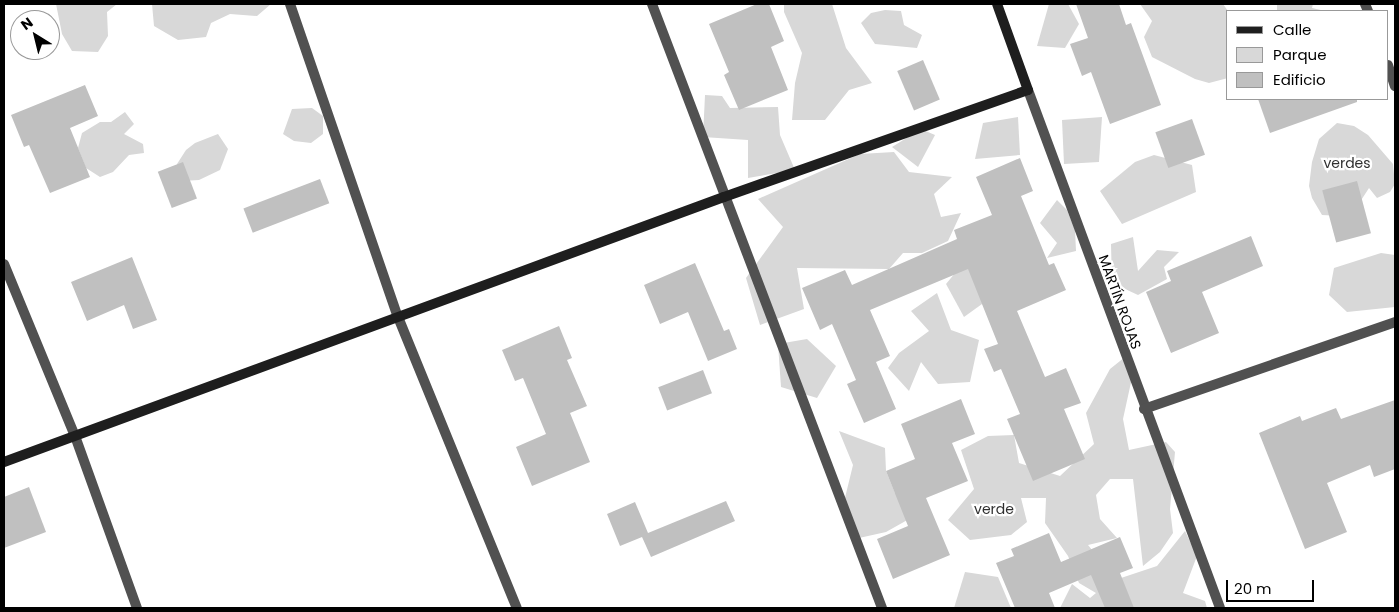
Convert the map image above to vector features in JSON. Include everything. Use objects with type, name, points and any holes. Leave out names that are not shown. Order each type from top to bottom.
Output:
[{"type":"street","points":[[290,4],[398,317],[517,608]]},
{"type":"street","points":[[652,4],[724,198],[882,608]]},
{"type":"street","name":"MARTÍN ROJAS","points":[[997,4],[1144,408],[1220,608]]},
{"type":"street","points":[[1389,68],[1395,86]]},
{"type":"street","points":[[4,462],[724,198],[1028,90]]},
{"type":"street","points":[[4,264],[75,436],[137,608]]},
{"type":"street","points":[[1144,408],[1395,322]]},
{"type":"green space","points":[[56,4],[117,4],[107,12],[108,36],[98,52],[72,51],[62,34],[60,10],[57,10]]},
{"type":"green space","points":[[152,4],[271,4],[257,16],[230,14],[211,23],[206,37],[178,40],[154,26]]},
{"type":"green space","points":[[784,4],[832,4],[846,48],[872,83],[849,90],[825,120],[792,120],[795,83],[802,53],[784,12]]},
{"type":"green space","points":[[1049,4],[1068,4],[1079,24],[1065,48],[1037,46]]},
{"type":"green space","points":[[1140,4],[1223,4],[1227,10],[1226,79],[1209,83],[1195,79],[1152,57],[1144,37],[1152,21]]},
{"type":"green space","points":[[1277,4],[1313,4],[1312,8],[1321,10],[1277,10]]},
{"type":"green space","points":[[885,10],[901,11],[904,25],[922,35],[917,48],[875,44],[861,23],[871,13]]},
{"type":"green space","points":[[705,95],[722,96],[730,108],[778,107],[780,135],[795,170],[748,178],[748,140],[703,137]]},
{"type":"green space","points":[[312,108],[323,116],[323,134],[311,143],[294,141],[283,134],[292,109]]},
{"type":"green space","points":[[125,112],[134,124],[124,134],[143,144],[144,153],[129,155],[113,172],[100,177],[86,168],[78,148],[82,133],[100,122],[111,122]]},
{"type":"green space","points":[[1018,117],[1020,155],[975,159],[983,123]]},
{"type":"green space","points":[[1102,117],[1099,162],[1064,164],[1062,120]]},
{"type":"green space","name":"verdes","points":[[1337,123],[1354,126],[1368,135],[1393,164],[1395,184],[1390,192],[1377,198],[1369,188],[1358,205],[1342,216],[1322,215],[1312,198],[1309,186],[1312,162],[1319,139]]},
{"type":"green space","points":[[921,129],[935,135],[918,167],[892,147]]},
{"type":"green space","points":[[218,134],[228,149],[220,170],[199,180],[182,181],[177,164],[186,150],[195,143]]},
{"type":"green space","points":[[894,152],[909,172],[952,177],[934,194],[941,217],[961,213],[948,241],[922,253],[903,253],[889,269],[797,268],[804,309],[760,325],[746,278],[783,227],[758,199],[860,154]]},
{"type":"green space","points":[[1154,155],[1192,165],[1196,192],[1122,224],[1100,191],[1135,162]]},
{"type":"green space","points":[[1057,200],[1067,210],[1075,230],[1076,251],[1047,258],[1057,243],[1040,223]]},
{"type":"green space","points":[[1133,237],[1138,271],[1157,250],[1179,252],[1164,267],[1167,279],[1138,295],[1112,283],[1111,244]]},
{"type":"green space","points":[[1381,253],[1395,255],[1395,307],[1347,312],[1329,295],[1334,268]]},
{"type":"green space","points":[[979,259],[982,304],[964,317],[946,284],[960,267]]},
{"type":"green space","points":[[937,293],[951,330],[979,340],[970,382],[938,384],[921,362],[909,391],[888,368],[899,353],[929,331],[911,311]]},
{"type":"green space","points":[[807,339],[836,366],[817,398],[781,387],[778,344]]},
{"type":"green space","name":"verde","points":[[1125,357],[1135,364],[1123,419],[1129,450],[1166,442],[1175,452],[1170,509],[1173,533],[1160,552],[1143,566],[1133,479],[1110,479],[1096,495],[1100,519],[1117,538],[1088,545],[1106,567],[1106,583],[1157,566],[1185,531],[1197,556],[1183,593],[1205,601],[1207,608],[1060,608],[1072,584],[1090,598],[1096,593],[1079,583],[1068,556],[1045,523],[1046,498],[1021,498],[1027,522],[1011,535],[970,540],[948,520],[974,489],[961,450],[988,436],[1014,435],[1019,463],[1060,476],[1094,444],[1086,413],[1110,369]]},
{"type":"green space","points":[[839,431],[885,448],[886,471],[895,493],[918,514],[886,532],[859,538],[842,510],[853,465]]},
{"type":"green space","points":[[965,572],[998,577],[1011,608],[954,608]]},
{"type":"building","points":[[757,4],[769,4],[784,41],[771,47],[788,90],[739,110],[724,75],[729,72],[709,24]]},
{"type":"building","points":[[1076,4],[1119,4],[1126,25],[1131,23],[1161,105],[1110,124],[1091,72],[1082,76],[1070,44],[1088,38]]},
{"type":"building","points":[[923,60],[940,100],[914,111],[897,71]]},
{"type":"building","points":[[85,85],[98,116],[70,128],[90,177],[50,193],[29,145],[24,147],[11,115]]},
{"type":"building","points":[[1258,100],[1357,100],[1357,102],[1270,133]]},
{"type":"building","points":[[1192,119],[1205,155],[1168,168],[1155,132]]},
{"type":"building","points":[[1020,158],[1033,191],[1021,196],[1049,265],[1054,263],[1066,290],[1017,311],[1045,377],[1066,368],[1081,403],[1064,409],[1085,459],[1033,481],[1007,419],[1020,414],[1001,369],[994,372],[984,349],[998,344],[968,269],[870,310],[890,356],[876,362],[896,409],[864,423],[847,384],[856,380],[832,324],[820,330],[802,288],[845,270],[852,285],[957,239],[954,230],[992,215],[976,177]]},
{"type":"building","points":[[183,162],[197,198],[172,208],[158,172]]},
{"type":"building","points":[[320,179],[329,203],[253,233],[243,208]]},
{"type":"building","points":[[1357,181],[1371,233],[1336,242],[1322,190]]},
{"type":"building","points":[[1251,236],[1263,266],[1202,292],[1219,333],[1171,353],[1146,292],[1171,281],[1167,271]]},
{"type":"building","points":[[132,257],[157,320],[133,329],[124,305],[87,321],[71,282]]},
{"type":"building","points":[[695,263],[724,331],[729,329],[737,349],[708,361],[688,312],[660,324],[644,285]]},
{"type":"building","points":[[559,326],[572,358],[567,360],[587,406],[570,413],[590,462],[532,486],[516,447],[546,434],[523,378],[515,381],[502,350]]},
{"type":"building","points":[[703,370],[712,393],[667,411],[658,387]]},
{"type":"building","points":[[961,399],[975,434],[952,443],[968,481],[926,498],[950,555],[893,579],[877,539],[908,526],[886,471],[915,459],[901,424]]},
{"type":"building","points":[[1395,400],[1395,469],[1374,477],[1370,465],[1327,483],[1347,532],[1305,549],[1259,433],[1300,416],[1302,421],[1336,408],[1341,419]]},
{"type":"building","points":[[29,487],[46,532],[4,548],[4,497]]},
{"type":"building","points":[[726,501],[735,521],[651,557],[642,537],[620,546],[607,514],[635,502],[648,533]]},
{"type":"building","points":[[1049,533],[1061,562],[1120,537],[1133,568],[1120,573],[1134,608],[1105,608],[1091,575],[1049,593],[1055,608],[1015,608],[996,563],[1014,556],[1011,549]]}]
